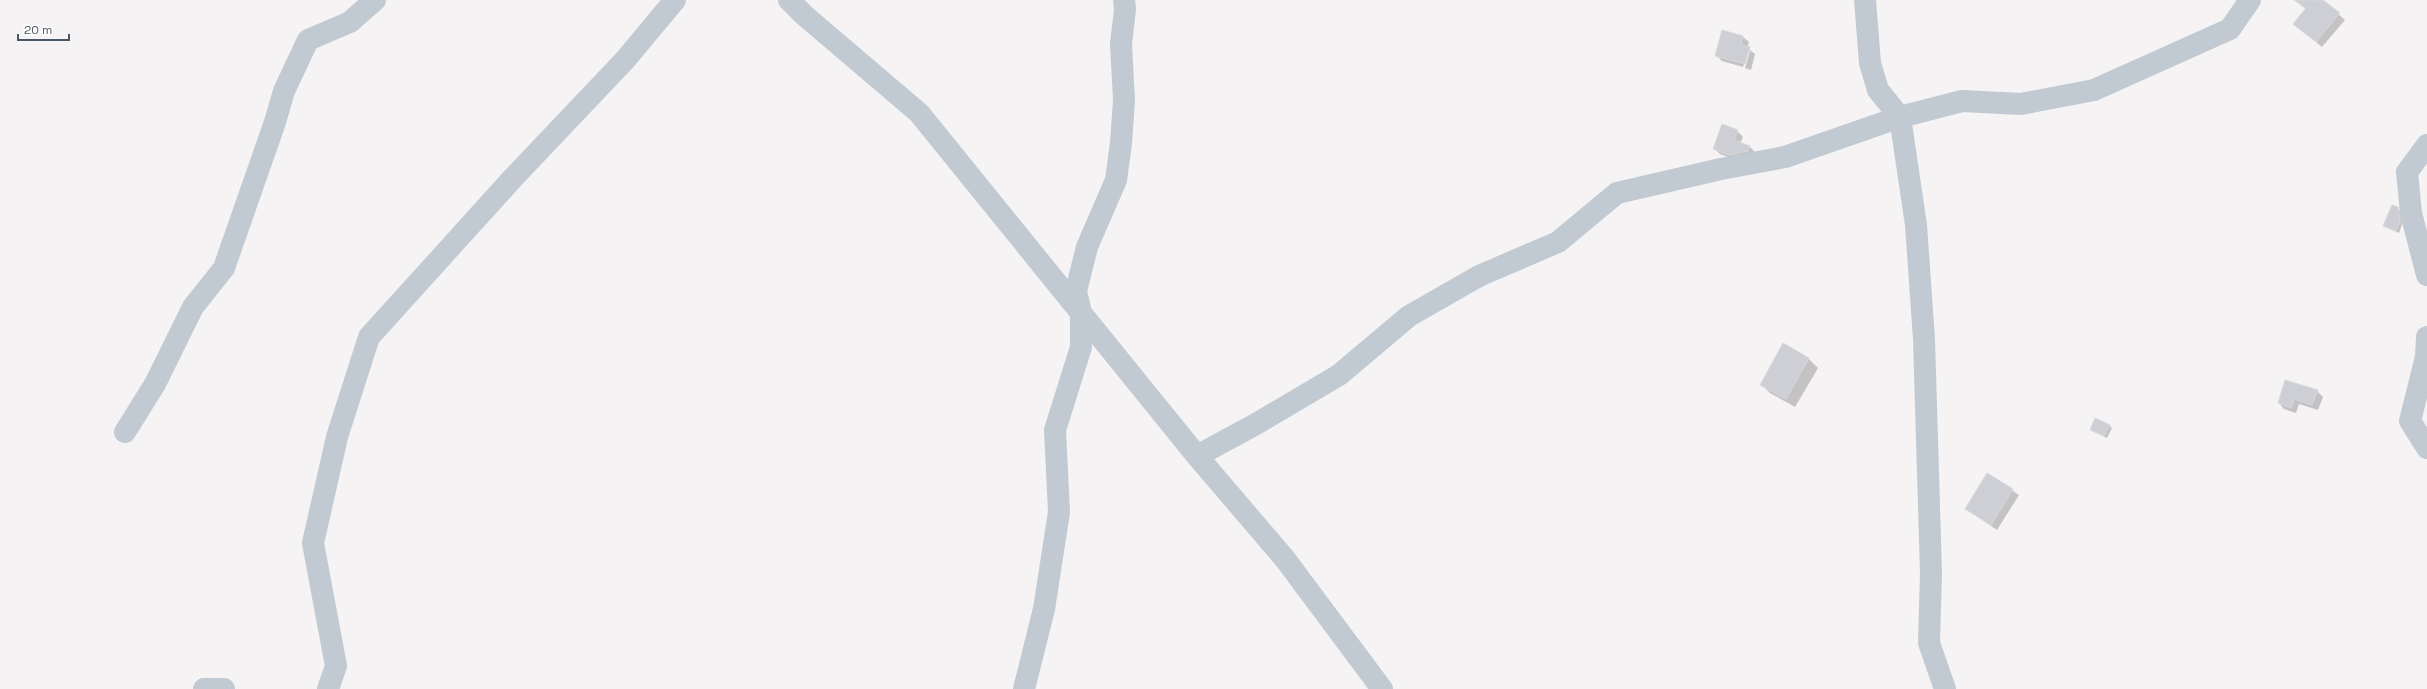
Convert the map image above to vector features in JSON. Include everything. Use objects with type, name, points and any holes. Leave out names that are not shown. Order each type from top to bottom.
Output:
[{"type":"street","points":[[125,432],[155,384],[193,307],[224,268],[275,122],[284,91],[308,40],[350,22],[375,0]]},
{"type":"street","points":[[328,689],[336,666],[313,542],[337,436],[369,337],[513,178],[625,60],[675,0]]},
{"type":"street","points":[[789,0],[804,15],[919,113],[1197,456],[1286,559],[1382,689]]},
{"type":"street","points":[[1024,689],[1044,609],[1058,520],[1055,430],[1081,347],[1081,313],[1076,291],[1087,247],[1116,180],[1121,143],[1124,100],[1121,44],[1125,9],[1124,0]]},
{"type":"street","points":[[1865,0],[1870,63],[1878,90],[1900,117],[1916,225],[1923,332],[1932,572],[1929,643],[1945,689]]},
{"type":"street","points":[[1197,456],[1339,376],[1410,316],[1479,276],[1558,242],[1617,193],[1721,169],[1785,157],[1900,117],[1962,101],[2021,104],[2094,90],[2230,29],[2250,0]]},
{"type":"street","points":[[2427,145],[2407,172],[2411,213],[2427,275]]},
{"type":"street","points":[[2427,337],[2426,357],[2410,421],[2427,448]]},
{"type":"street","points":[[204,689],[224,689]]},
{"type":"building","points":[[2294,0],[2323,0],[2340,13],[2316,42],[2293,24],[2306,8]]},
{"type":"building","points":[[1722,30],[1743,36],[1741,45],[1750,47],[1745,64],[1715,56]]},
{"type":"building","points":[[1722,124],[1738,130],[1734,140],[1750,146],[1748,151],[1729,155],[1713,149]]},
{"type":"building","points":[[2392,205],[2398,207],[2400,221],[2396,231],[2383,226]]},
{"type":"building","points":[[1783,343],[1809,358],[1786,399],[1760,385]]},
{"type":"building","points":[[2285,380],[2318,390],[2312,405],[2294,399],[2291,408],[2278,403]]},
{"type":"building","points":[[2095,418],[2110,425],[2104,436],[2090,430]]},
{"type":"building","points":[[1987,473],[2013,489],[1991,525],[1965,509]]}]
